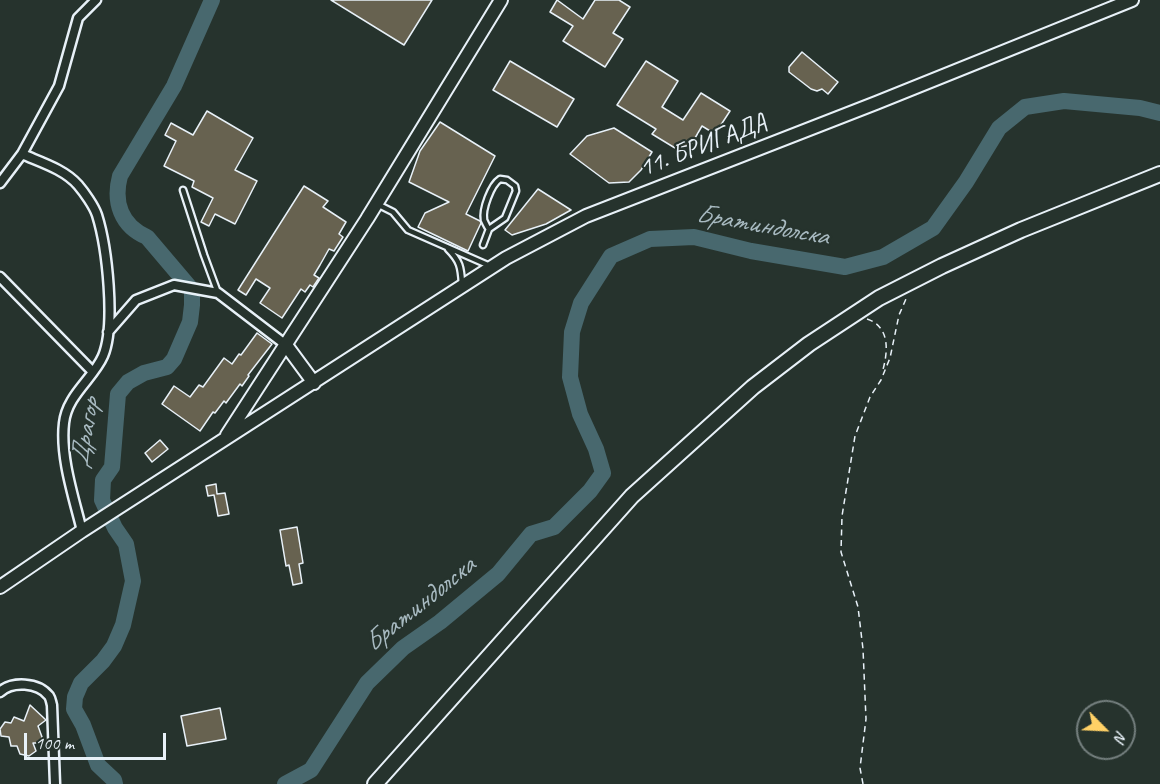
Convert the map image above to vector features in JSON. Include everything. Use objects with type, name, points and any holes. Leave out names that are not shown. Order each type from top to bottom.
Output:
[{"type":"main road","name":"11. БРИГАДА","points":[[222,442],[376,204],[501,0]]},
{"type":"main road","name":"11. БРИГАДА","points":[[0,587],[82,531],[492,267],[586,216],[1132,0]]},
{"type":"main road","points":[[375,784],[632,496],[753,387],[809,344],[879,298],[1021,230],[1160,174]]},
{"type":"main road","points":[[286,345],[314,383]]},
{"type":"street","points":[[0,183],[22,154],[60,86],[78,18],[96,0]]},
{"type":"street","points":[[22,154],[65,174],[78,185],[97,213],[105,249],[108,332],[103,356],[70,404],[64,424],[66,465],[82,531]]},
{"type":"street","points":[[0,277],[92,371]]},
{"type":"street","points":[[108,332],[136,300],[174,285],[218,293],[286,345]]},
{"type":"street","points":[[0,692],[15,685],[27,684],[49,696],[52,705],[55,784]]},
{"type":"lane","points":[[483,245],[489,229],[505,218],[516,191],[515,186],[507,180],[500,179],[495,182],[487,203],[484,221],[489,229]]},
{"type":"lane","points":[[183,190],[218,293]]},
{"type":"lane","points":[[376,204],[393,212],[408,230],[492,267]]},
{"type":"lane","points":[[447,247],[459,259],[462,287]]},
{"type":"path","points":[[863,784],[860,768],[866,719],[863,649],[858,607],[841,552],[842,516],[855,436],[870,397],[890,358],[899,315],[907,296]]},
{"type":"path","points":[[863,318],[874,321],[883,330],[887,344],[886,360],[880,380]]},
{"type":"building","points":[[331,0],[432,0],[404,45]]},
{"type":"building","points":[[557,0],[583,19],[595,0],[619,0],[630,7],[613,33],[623,39],[605,67],[563,41],[573,26],[550,12]]},
{"type":"building","points":[[802,52],[838,82],[828,94],[822,89],[817,91],[811,89],[789,72],[789,67]]},
{"type":"building","points":[[510,61],[574,99],[557,127],[493,90]]},
{"type":"building","points":[[646,61],[678,81],[662,107],[683,120],[701,93],[730,111],[715,134],[702,126],[691,145],[675,148],[652,134],[656,129],[617,105]]},
{"type":"building","points":[[207,111],[253,138],[235,170],[257,181],[235,224],[215,214],[209,226],[201,222],[213,198],[192,187],[194,181],[164,166],[176,141],[165,135],[171,123],[193,135]]},
{"type":"building","points":[[440,122],[495,156],[466,214],[481,223],[468,251],[418,227],[425,213],[449,202],[409,182],[420,151]]},
{"type":"building","points":[[614,128],[652,152],[641,170],[629,182],[609,183],[570,154],[587,136]]},
{"type":"building","points":[[304,186],[328,201],[323,207],[346,222],[339,234],[343,237],[334,251],[329,249],[314,275],[319,278],[313,287],[310,285],[305,292],[301,289],[282,318],[260,303],[270,288],[256,279],[246,295],[238,290]]},
{"type":"building","points":[[538,189],[571,210],[546,224],[512,235],[505,230]]},
{"type":"building","points":[[257,333],[272,344],[242,386],[240,384],[226,403],[224,401],[215,413],[213,412],[200,431],[162,404],[174,386],[190,397],[199,385],[203,387],[224,358],[232,364]]},
{"type":"building","points":[[160,440],[168,449],[152,462],[145,453]]},
{"type":"building","points":[[216,484],[217,494],[225,493],[229,514],[218,516],[214,495],[208,496],[206,486]]},
{"type":"building","points":[[297,527],[303,563],[299,564],[302,583],[293,585],[289,565],[286,566],[280,530]]},
{"type":"building","points":[[30,705],[46,720],[38,726],[42,737],[40,743],[33,743],[36,751],[29,756],[20,754],[17,746],[11,746],[9,737],[1,736],[0,729],[5,722],[11,723],[14,717],[24,721]]},
{"type":"building","points":[[220,708],[226,739],[187,746],[181,716]]},
{"type":"waterway","name":"Драгор","points":[[115,784],[114,780],[98,765],[83,725],[74,709],[75,697],[81,683],[114,646],[123,625],[133,581],[126,544],[115,528],[102,500],[103,480],[112,467],[118,394],[128,382],[144,373],[167,367],[174,359],[190,322],[192,305],[192,290],[147,237],[125,220],[119,204],[118,186],[120,176],[174,86],[212,0]]},
{"type":"waterway","name":"Братиндолска","points":[[285,784],[311,770],[367,683],[403,648],[440,622],[498,574],[531,534],[554,527],[590,491],[603,473],[596,449],[580,414],[570,377],[572,332],[581,303],[611,256],[650,239],[694,237],[751,251],[845,267],[883,257],[933,228],[966,182],[999,128],[1025,107],[1064,101],[1140,108],[1160,113]]}]
